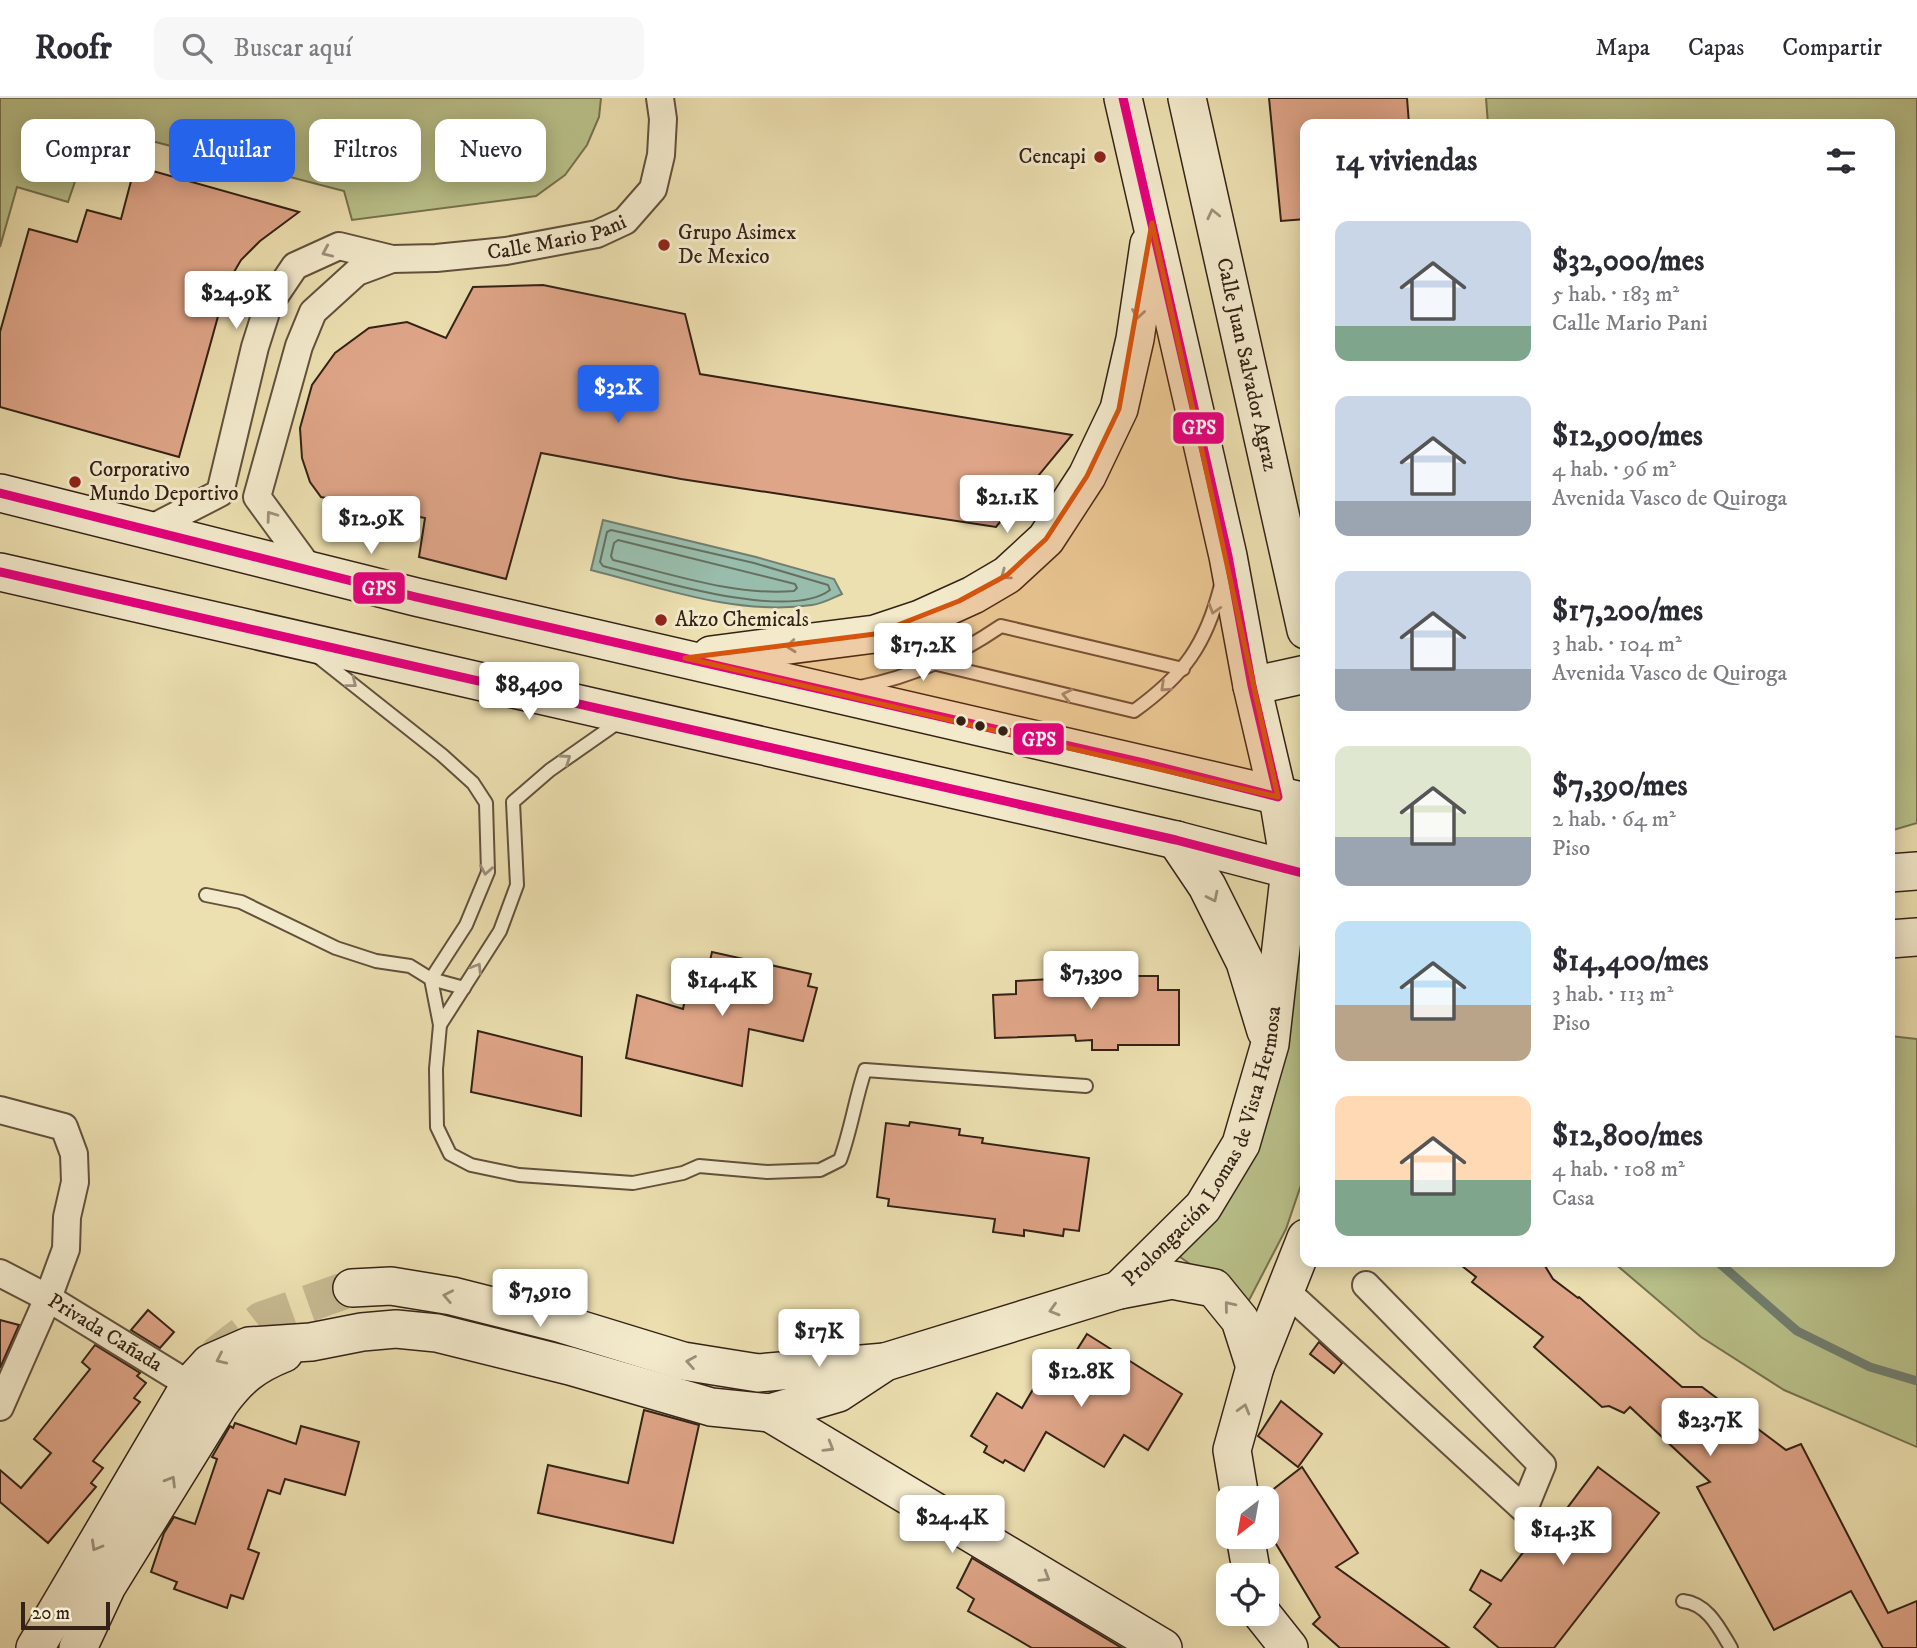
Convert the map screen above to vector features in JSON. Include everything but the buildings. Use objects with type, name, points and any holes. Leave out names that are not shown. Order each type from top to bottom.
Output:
[{"type":"street","name":"Calle Mario Pani","points":[[148,530],[220,493],[255,348],[268,306],[295,266],[339,246],[393,259],[436,258],[506,251],[597,234],[625,221],[653,188],[661,155],[663,118],[660,98]]},
{"type":"street","points":[[1123,98],[1228,556],[1252,686],[1292,799]]},
{"type":"street","name":"Calle Juan Salvador Agraz","points":[[1187,98],[1300,603]]},
{"type":"street","points":[[685,658],[875,634],[920,619],[973,595],[1007,575],[1046,538],[1087,476],[1119,409],[1135,339],[1152,223]]},
{"type":"street","name":"Calle Mario Pani","points":[[311,571],[257,497],[299,346],[313,312],[357,272],[393,259]]},
{"type":"street","points":[[0,493],[596,639],[1292,799]]},
{"type":"street","points":[[0,572],[1176,840],[1298,872]]},
{"type":"street","points":[[1252,686],[1300,675]]},
{"type":"street","name":"Prolongación Lomas de Vista Hermosa","points":[[35,1648],[205,1394],[235,1382],[261,1362],[310,1342],[362,1332],[396,1329],[437,1333],[570,1366],[710,1407],[770,1413],[838,1394],[884,1362],[1119,1290],[1203,1207],[1241,1144],[1270,1044],[1291,984],[1298,872],[1292,799]]},
{"type":"street","points":[[1176,840],[1207,886],[1245,962],[1270,1044]]},
{"type":"street","points":[[1895,873],[1917,871]]},
{"type":"street","points":[[1895,939],[1917,937]]},
{"type":"street","name":"Privada Cañada","points":[[0,1110],[64,1126],[74,1154],[75,1182],[67,1217],[66,1249],[48,1298],[205,1394]]},
{"type":"street","points":[[1238,1486],[1232,1450],[1255,1367],[1300,1252]]},
{"type":"street","points":[[0,1273],[48,1298],[0,1407]]},
{"type":"street","points":[[1119,1290],[1172,1280],[1214,1288],[1240,1320],[1255,1367]]},
{"type":"street","points":[[1284,1290],[1524,1509],[1542,1465],[1366,1285]]},
{"type":"street","points":[[352,1288],[391,1286],[452,1296],[559,1323],[683,1361],[758,1373],[884,1362]]},
{"type":"street","name":"Prolongación Lomas de Vista Hermosa","points":[[78,1648],[205,1394]]},
{"type":"street","name":"Prolongación Lomas de Vista Hermosa","points":[[770,1413],[1163,1648]]},
{"type":"street","points":[[1263,1626],[1268,1648]]},
{"type":"street","points":[[1271,1626],[1289,1648]]},
{"type":"lane","points":[[937,664],[1134,711],[1161,692],[1183,669],[1211,619],[1228,556]]},
{"type":"lane","points":[[824,690],[863,687],[937,664],[970,647],[1001,626],[1183,669]]},
{"type":"lane","points":[[299,641],[442,755],[473,783],[486,803],[488,872],[466,925],[431,979],[440,1024],[436,1069],[437,1128],[450,1154],[471,1165],[519,1175],[632,1182],[683,1173],[699,1166],[767,1172],[820,1170],[840,1160],[865,1070],[1086,1086]]},
{"type":"lane","points":[[440,1024],[500,931],[517,885],[513,802],[550,770],[629,715]]},
{"type":"lane","points":[[206,895],[241,902],[336,948],[376,961],[410,965],[431,979],[464,988]]},
{"type":"lane","points":[[1683,1601],[1695,1603],[1715,1621],[1731,1648]]},
{"type":"highlighted area","points":[[1152,223],[1278,797],[685,658],[875,634],[959,601],[1007,575],[1046,539],[1087,476],[1119,409]]},
{"type":"green space","points":[[0,98],[601,98],[599,117],[587,145],[565,175],[536,196],[352,220],[344,191],[309,182],[421,182],[421,119],[309,119],[309,182],[295,178],[295,119],[169,119],[169,146],[155,142],[155,119],[21,119],[21,182],[75,182],[68,202],[17,187],[0,247]]},
{"type":"green space","points":[[1486,98],[1917,98],[1917,823],[1895,830],[1895,119],[1488,119]]},
{"type":"green space","points":[[1299,903],[1300,1188],[1286,1229],[1247,1304],[1180,1257],[1287,1031]]},
{"type":"green space","points":[[1895,1037],[1917,1039],[1917,1447],[1784,1390],[1701,1337],[1619,1267],[1895,1267]]},
{"type":"water","points":[[603,520],[834,579],[842,594],[812,605],[756,607],[673,592],[591,570]]},
{"type":"waterway","points":[[1724,1267],[1797,1331],[1870,1367],[1917,1381]]},
{"type":"tunnel","points":[[216,1359],[219,1353],[262,1320],[352,1288]]},
{"type":"transit line","name":"GPS","points":[[0,493],[416,597],[1148,764],[1278,797],[1252,686],[1228,556],[1123,98]]},
{"type":"transit line","name":"GPS","points":[[0,572],[1176,840],[1300,872]]},
{"type":"place","name":"Cencapi","points":[[1100,157]]},
{"type":"place","name":"Grupo Asimex De Mexico","points":[[664,245]]},
{"type":"place","name":"Corporativo Mundo Deportivo","points":[[75,482]]},
{"type":"place","name":"Akzo Chemicals","points":[[661,620]]}]
